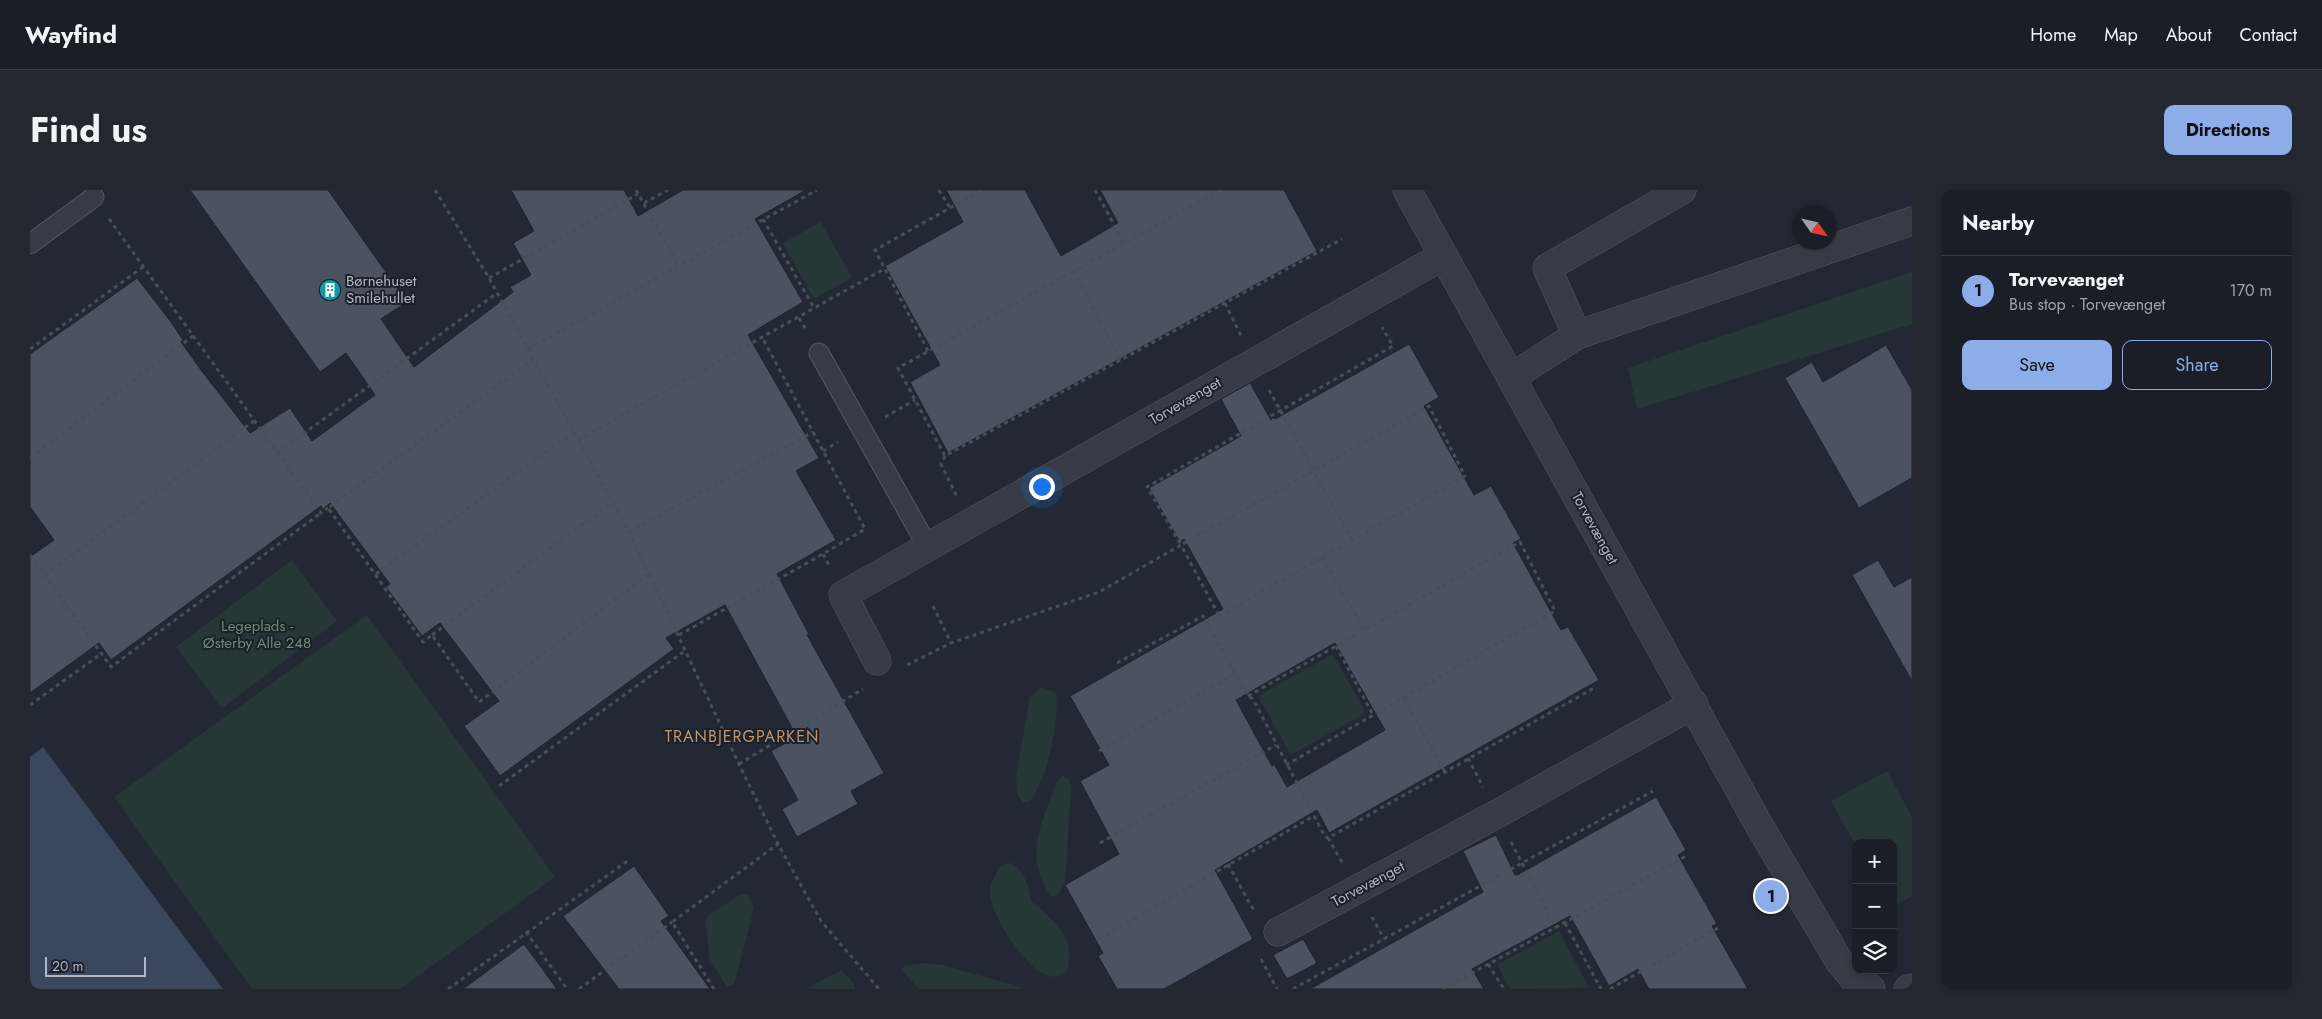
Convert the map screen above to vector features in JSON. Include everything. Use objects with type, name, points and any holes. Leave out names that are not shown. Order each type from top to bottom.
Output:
[{"type":"street","name":"Torvevænget","points":[[1408,190],[1694,704],[1759,825],[1839,961],[1855,980],[1871,989]]},
{"type":"street","points":[[1577,335],[1547,268],[1682,190]]},
{"type":"street","points":[[1512,377],[1577,335],[1912,221]]},
{"type":"street","name":"Torvevænget","points":[[880,669],[843,595],[1444,256]]},
{"type":"street","name":"Torvevænget","points":[[1278,932],[1498,814],[1694,704]]},
{"type":"street","points":[[1908,989],[1912,988]]},
{"type":"lane","points":[[30,244],[94,197]]},
{"type":"lane","points":[[819,353],[928,547]]},
{"type":"path","points":[[435,190],[497,293],[630,532],[738,764],[778,844],[820,921],[879,989]]},
{"type":"path","points":[[636,190],[679,266]]},
{"type":"path","points":[[644,203],[668,190]]},
{"type":"path","points":[[939,190],[950,208]]},
{"type":"path","points":[[928,351],[875,250],[982,190]]},
{"type":"path","points":[[1095,190],[1124,243]]},
{"type":"path","points":[[945,456],[898,368],[1220,190]]},
{"type":"path","points":[[528,349],[814,191]]},
{"type":"path","points":[[488,278],[638,194]]},
{"type":"path","points":[[94,197],[321,513]]},
{"type":"path","points":[[763,219],[814,308]]},
{"type":"path","points":[[970,523],[941,464],[945,456],[1342,239]]},
{"type":"path","points":[[30,349],[143,267]]},
{"type":"path","points":[[578,440],[884,269]]},
{"type":"path","points":[[1074,271],[1120,360]]},
{"type":"path","points":[[277,452],[497,293]]},
{"type":"path","points":[[1219,616],[1147,487],[1393,346],[1366,300]]},
{"type":"path","points":[[1225,303],[1254,362],[1352,540]]},
{"type":"path","points":[[30,458],[193,336]]},
{"type":"path","points":[[679,635],[865,529],[762,337]]},
{"type":"path","points":[[30,556],[111,667],[534,359]]},
{"type":"path","points":[[738,764],[880,669],[1099,592],[1429,406],[1465,476],[1207,623]]},
{"type":"path","points":[[45,575],[254,421]]},
{"type":"path","points":[[376,574],[574,432]]},
{"type":"path","points":[[630,532],[813,432]]},
{"type":"path","points":[[328,508],[423,642],[613,502]]},
{"type":"path","points":[[1248,696],[1520,542],[1555,611],[1286,764]]},
{"type":"path","points":[[1322,557],[1364,630]]},
{"type":"path","points":[[432,635],[479,702],[650,573]]},
{"type":"path","points":[[933,606],[950,643]]},
{"type":"path","points":[[1117,663],[1203,616],[1248,696],[1253,699],[1314,816],[1358,889],[1384,939]]},
{"type":"path","points":[[1336,646],[1373,715]]},
{"type":"path","points":[[498,786],[686,650]]},
{"type":"path","points":[[30,705],[101,654]]},
{"type":"path","points":[[1099,751],[1236,674]]},
{"type":"path","points":[[1328,838],[1594,688]]},
{"type":"path","points":[[1404,698],[1445,772]]},
{"type":"path","points":[[1100,843],[1276,746]]},
{"type":"path","points":[[1293,989],[1653,791]]},
{"type":"path","points":[[1098,939],[1314,816]]},
{"type":"path","points":[[579,989],[778,844]]},
{"type":"path","points":[[1443,989],[1686,856]]},
{"type":"path","points":[[448,989],[629,860]]},
{"type":"path","points":[[672,922],[714,989]]},
{"type":"path","points":[[1565,923],[1601,989]]},
{"type":"path","points":[[1610,989],[1718,928]]},
{"type":"path","points":[[526,932],[567,989]]},
{"type":"path","points":[[1488,964],[1504,989]]},
{"type":"green space","points":[[821,222],[852,278],[814,299],[783,243]]},
{"type":"green space","points":[[1912,272],[1912,324],[1637,409],[1628,368]]},
{"type":"green space","name":"Legeplads - Østerby Alle 248","points":[[292,560],[337,621],[222,708],[176,647]]},
{"type":"green space","points":[[367,615],[555,877],[400,989],[252,989],[114,797]]},
{"type":"green space","points":[[1333,654],[1366,713],[1291,755],[1258,696]]},
{"type":"green space","points":[[1041,687],[1056,693],[1054,734],[1042,780],[1029,802],[1023,802],[1018,796],[1016,776],[1030,697]]},
{"type":"green space","points":[[1887,771],[1912,817],[1912,896],[1897,904],[1897,839],[1852,839],[1831,801]]},
{"type":"green space","points":[[1063,776],[1069,780],[1071,787],[1065,881],[1059,894],[1052,897],[1043,882],[1036,854],[1041,825],[1057,781]]},
{"type":"green space","points":[[1011,863],[1020,870],[1026,879],[1031,901],[1055,923],[1066,939],[1069,949],[1067,971],[1055,977],[1041,973],[1033,967],[1009,937],[996,914],[990,893],[991,886],[1001,865]]},
{"type":"green space","points":[[741,894],[748,895],[754,908],[734,985],[727,987],[710,960],[705,920],[709,915]]},
{"type":"green space","points":[[1559,931],[1589,988],[1510,989],[1497,965]]},
{"type":"green space","points":[[924,963],[942,965],[1027,989],[919,989],[901,970],[905,966]]},
{"type":"green space","points":[[841,970],[854,984],[854,989],[806,989]]},
{"type":"water","points":[[43,747],[223,989],[30,989],[30,757]]},
{"type":"building","points":[[190,190],[328,190],[407,302],[381,319],[414,367],[513,292],[510,287],[531,275],[513,243],[534,231],[511,190],[624,190],[638,216],[683,190],[806,190],[755,219],[803,302],[748,335],[819,458],[796,471],[836,540],[777,574],[809,634],[807,635],[884,773],[851,791],[858,804],[797,837],[782,809],[798,800],[771,751],[797,737],[725,605],[666,638],[674,649],[500,776],[464,726],[499,701],[440,623],[422,636],[386,587],[390,584],[330,503],[323,509],[321,506],[111,660],[99,643],[30,693],[30,557],[54,540],[30,507],[30,354],[137,278],[171,322],[183,340],[181,342],[201,370],[250,433],[290,408],[312,441],[375,395],[346,353],[320,372]]},
{"type":"building","points":[[946,190],[1025,190],[1061,256],[1118,223],[1100,190],[1284,190],[1317,251],[948,453],[910,382],[940,365],[885,266],[963,222]]},
{"type":"building","points":[[1409,344],[1439,397],[1424,406],[1474,495],[1491,486],[1521,539],[1513,543],[1561,630],[1568,627],[1599,680],[1329,833],[1317,810],[1215,870],[1253,939],[1164,989],[1117,989],[1098,956],[1103,953],[1065,885],[1119,854],[1080,781],[1109,765],[1070,696],[1223,609],[1184,539],[1180,542],[1149,488],[1241,436],[1221,399],[1250,383],[1271,420],[1274,417],[1275,419]],"holes":[[[1335,643],[1385,730],[1287,787],[1274,764],[1272,766],[1236,700]]]},
{"type":"building","points":[[1886,345],[1912,390],[1912,478],[1859,508],[1785,378],[1812,362],[1823,382]]},
{"type":"building","points":[[1878,560],[1894,587],[1912,577],[1912,681],[1852,575]]},
{"type":"building","points":[[1656,797],[1686,850],[1678,855],[1717,924],[1712,926],[1748,989],[1649,989],[1638,969],[1609,986],[1570,916],[1472,969],[1484,989],[1310,989],[1483,892],[1463,851],[1496,835],[1515,875],[1519,874]]},
{"type":"building","points":[[634,866],[669,916],[661,921],[710,989],[619,989],[563,916]]},
{"type":"building","points":[[1303,939],[1317,963],[1287,979],[1273,955]]},
{"type":"building","points":[[524,944],[557,989],[463,989]]},
{"type":"place","name":"Børnehuset Smilehullet","points":[[330,290]]},
{"type":"place","name":"Torvevænget","points":[[1771,896]]},
{"type":"district","name":"TRANBJERGPARKEN","points":[[742,736]]}]
